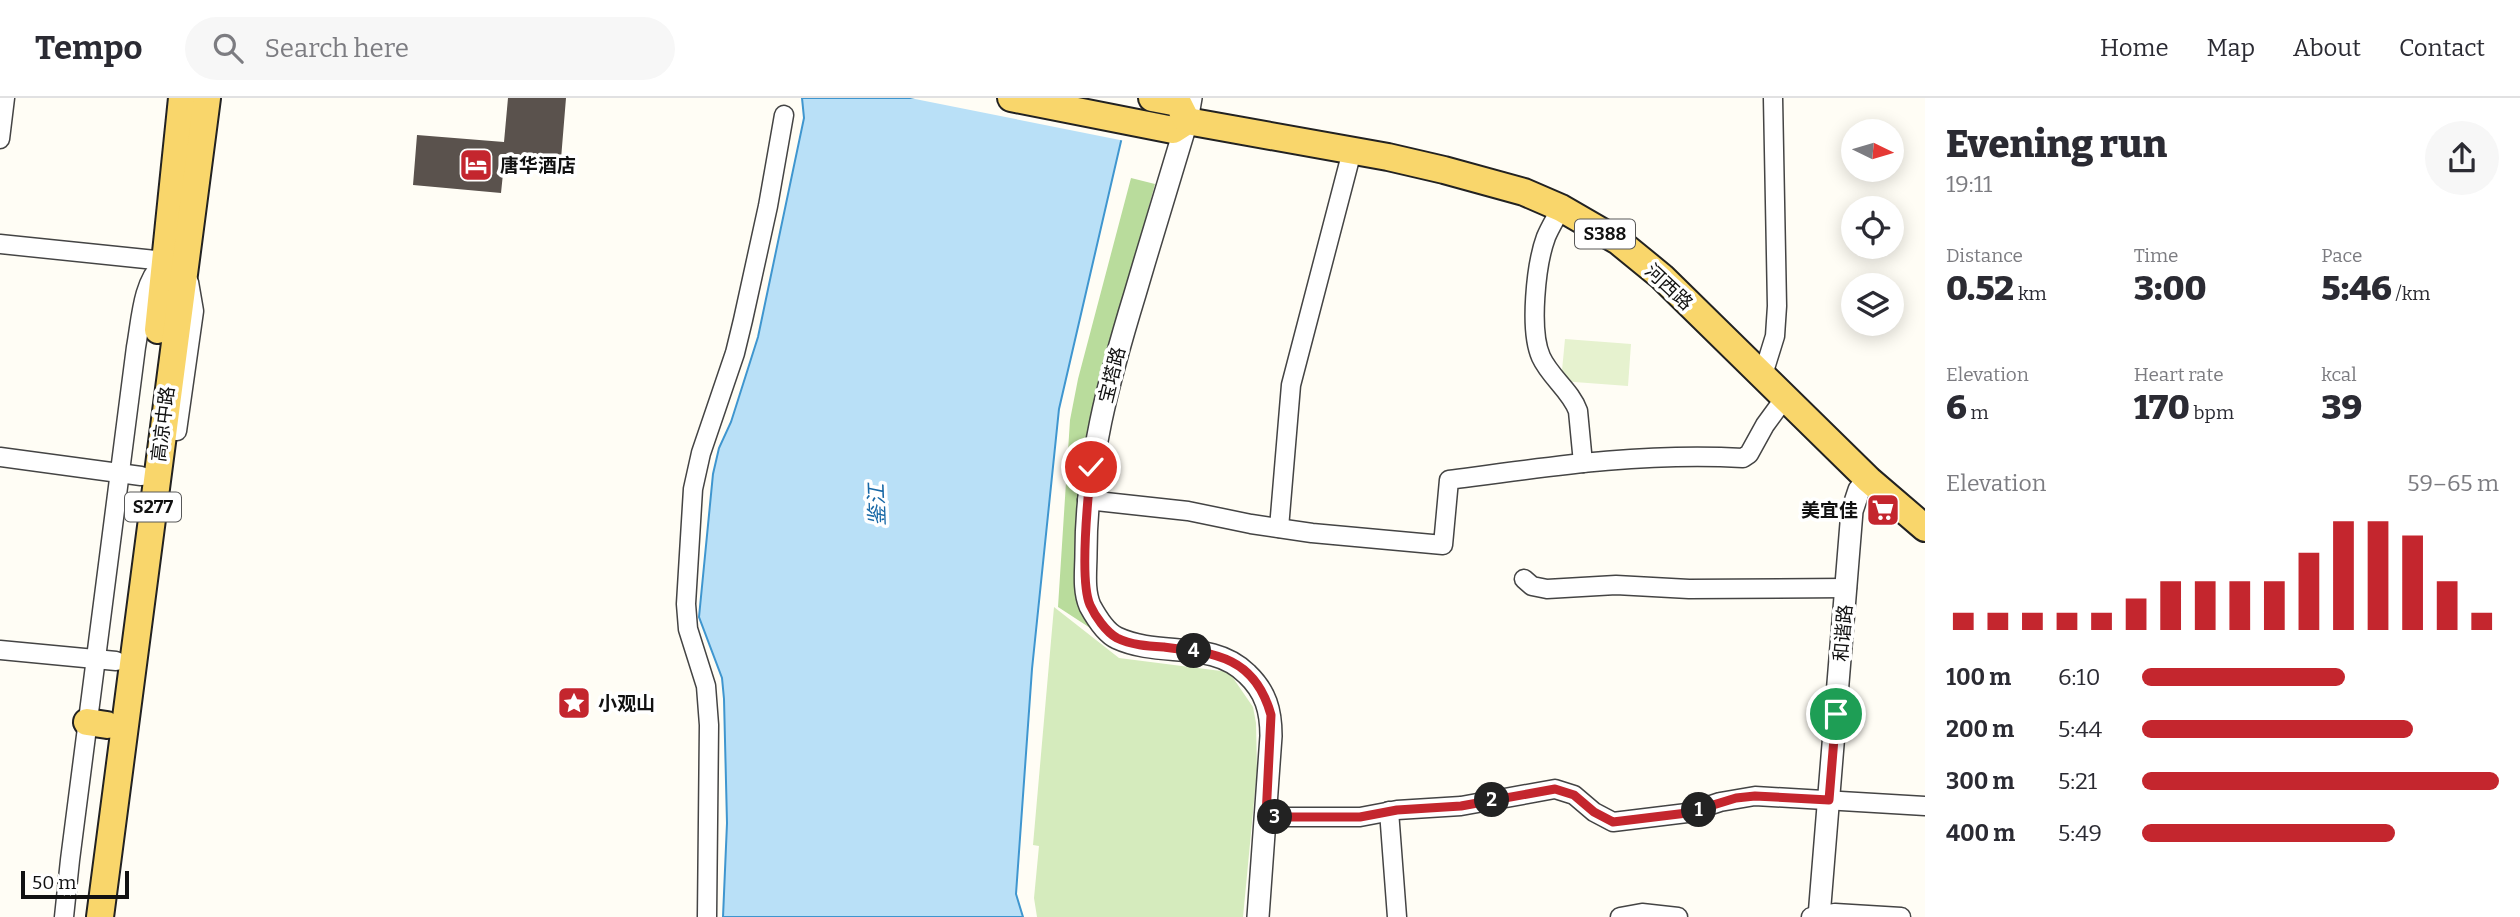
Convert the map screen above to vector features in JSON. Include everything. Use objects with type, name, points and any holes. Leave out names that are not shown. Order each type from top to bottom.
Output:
[{"type":"main road","points":[[170,98],[176,156]]},
{"type":"main road","name":"高凉中路","points":[[82,917],[113,731],[158,518],[172,411],[176,156],[182,98]]},
{"type":"main road","name":"高凉中路","points":[[100,917],[114,855],[113,731],[105,660],[130,474],[207,98]]},
{"type":"main road","name":"河西路","points":[[1011,98],[1182,113],[1486,181],[1524,192],[1561,208],[1618,241],[1662,277],[1784,399],[1869,480],[1925,528]]},
{"type":"main road","name":"河西路","points":[[1152,98],[1182,113]]},
{"type":"street","points":[[0,139],[5,98]]},
{"type":"street","points":[[1762,378],[1775,336],[1777,306],[1773,98]]},
{"type":"street","name":"宝塔路","points":[[1182,113],[1113,365],[1098,431],[1087,500],[1086,590],[1090,605],[1101,623],[1116,637],[1144,646],[1219,654],[1239,666],[1256,682],[1267,700],[1272,736],[1258,917]]},
{"type":"street","points":[[707,917],[709,722],[706,686],[688,629],[686,604],[693,489],[701,453],[738,342],[768,206],[784,114]]},
{"type":"street","points":[[1279,528],[1291,385],[1352,151]]},
{"type":"street","points":[[1561,208],[1546,237],[1540,258],[1536,338],[1548,370],[1575,403],[1583,463]]},
{"type":"street","points":[[0,244],[174,263]]},
{"type":"street","points":[[1087,500],[1188,511],[1279,528],[1443,545],[1449,480],[1510,470],[1657,456],[1743,458],[1749,454],[1784,399]]},
{"type":"street","points":[[0,457],[130,474]]},
{"type":"street","name":"和谐路","points":[[1819,917],[1852,511],[1860,490],[1869,480]]},
{"type":"street","points":[[1524,579],[1539,589],[1547,590],[1616,585],[1689,589],[1847,588]]},
{"type":"street","points":[[0,650],[105,660]]},
{"type":"street","points":[[64,917],[113,731]]},
{"type":"street","points":[[1266,817],[1360,817],[1389,811],[1461,806],[1555,789],[1574,795],[1594,812],[1613,822],[1687,813],[1736,798],[1755,796],[1925,806]]},
{"type":"street","points":[[1389,811],[1397,917]]},
{"type":"street","points":[[112,917],[114,855]]},
{"type":"street","points":[[1620,917],[1642,913],[1678,917]]},
{"type":"street","points":[[1811,917],[1835,913],[1901,917]]},
{"type":"green space","points":[[1131,178],[1155,184],[1084,445],[1077,501],[1076,598],[1101,635],[1058,607],[1070,420],[1078,379]]},
{"type":"green space","points":[[1565,339],[1631,344],[1628,386],[1561,381]]},
{"type":"green space","points":[[1054,607],[1119,658],[1229,672],[1253,707],[1257,770],[1243,917],[1037,917],[1034,898],[1039,846],[1033,845]]},
{"type":"water","name":"鉴江","points":[[802,98],[1131,98],[1059,409],[1032,669],[1016,894],[1023,917],[723,917],[727,823],[724,699],[722,678],[699,617],[713,474],[719,448],[731,422],[758,337],[804,118]]},
{"type":"pier","points":[[910,98],[1135,98],[1125,141]]},
{"type":"building","points":[[508,98],[566,98],[561,159],[505,154],[501,193],[413,185],[417,135],[504,142]]},
{"type":"place","name":"唐华酒店","points":[[476,165]]},
{"type":"place","name":"美宜佳","points":[[1883,510]]},
{"type":"place","name":"小观山","points":[[574,703]]},
{"type":"route","points":[[1091,467],[1086,545],[1086,590],[1090,605],[1101,623],[1116,637],[1144,646],[1219,654],[1239,666],[1256,682],[1267,700],[1271,715],[1266,817],[1360,817],[1397,810],[1461,806],[1555,789],[1574,795],[1594,812],[1613,822],[1687,813],[1736,798],[1755,796],[1829,800],[1836,714]]}]
